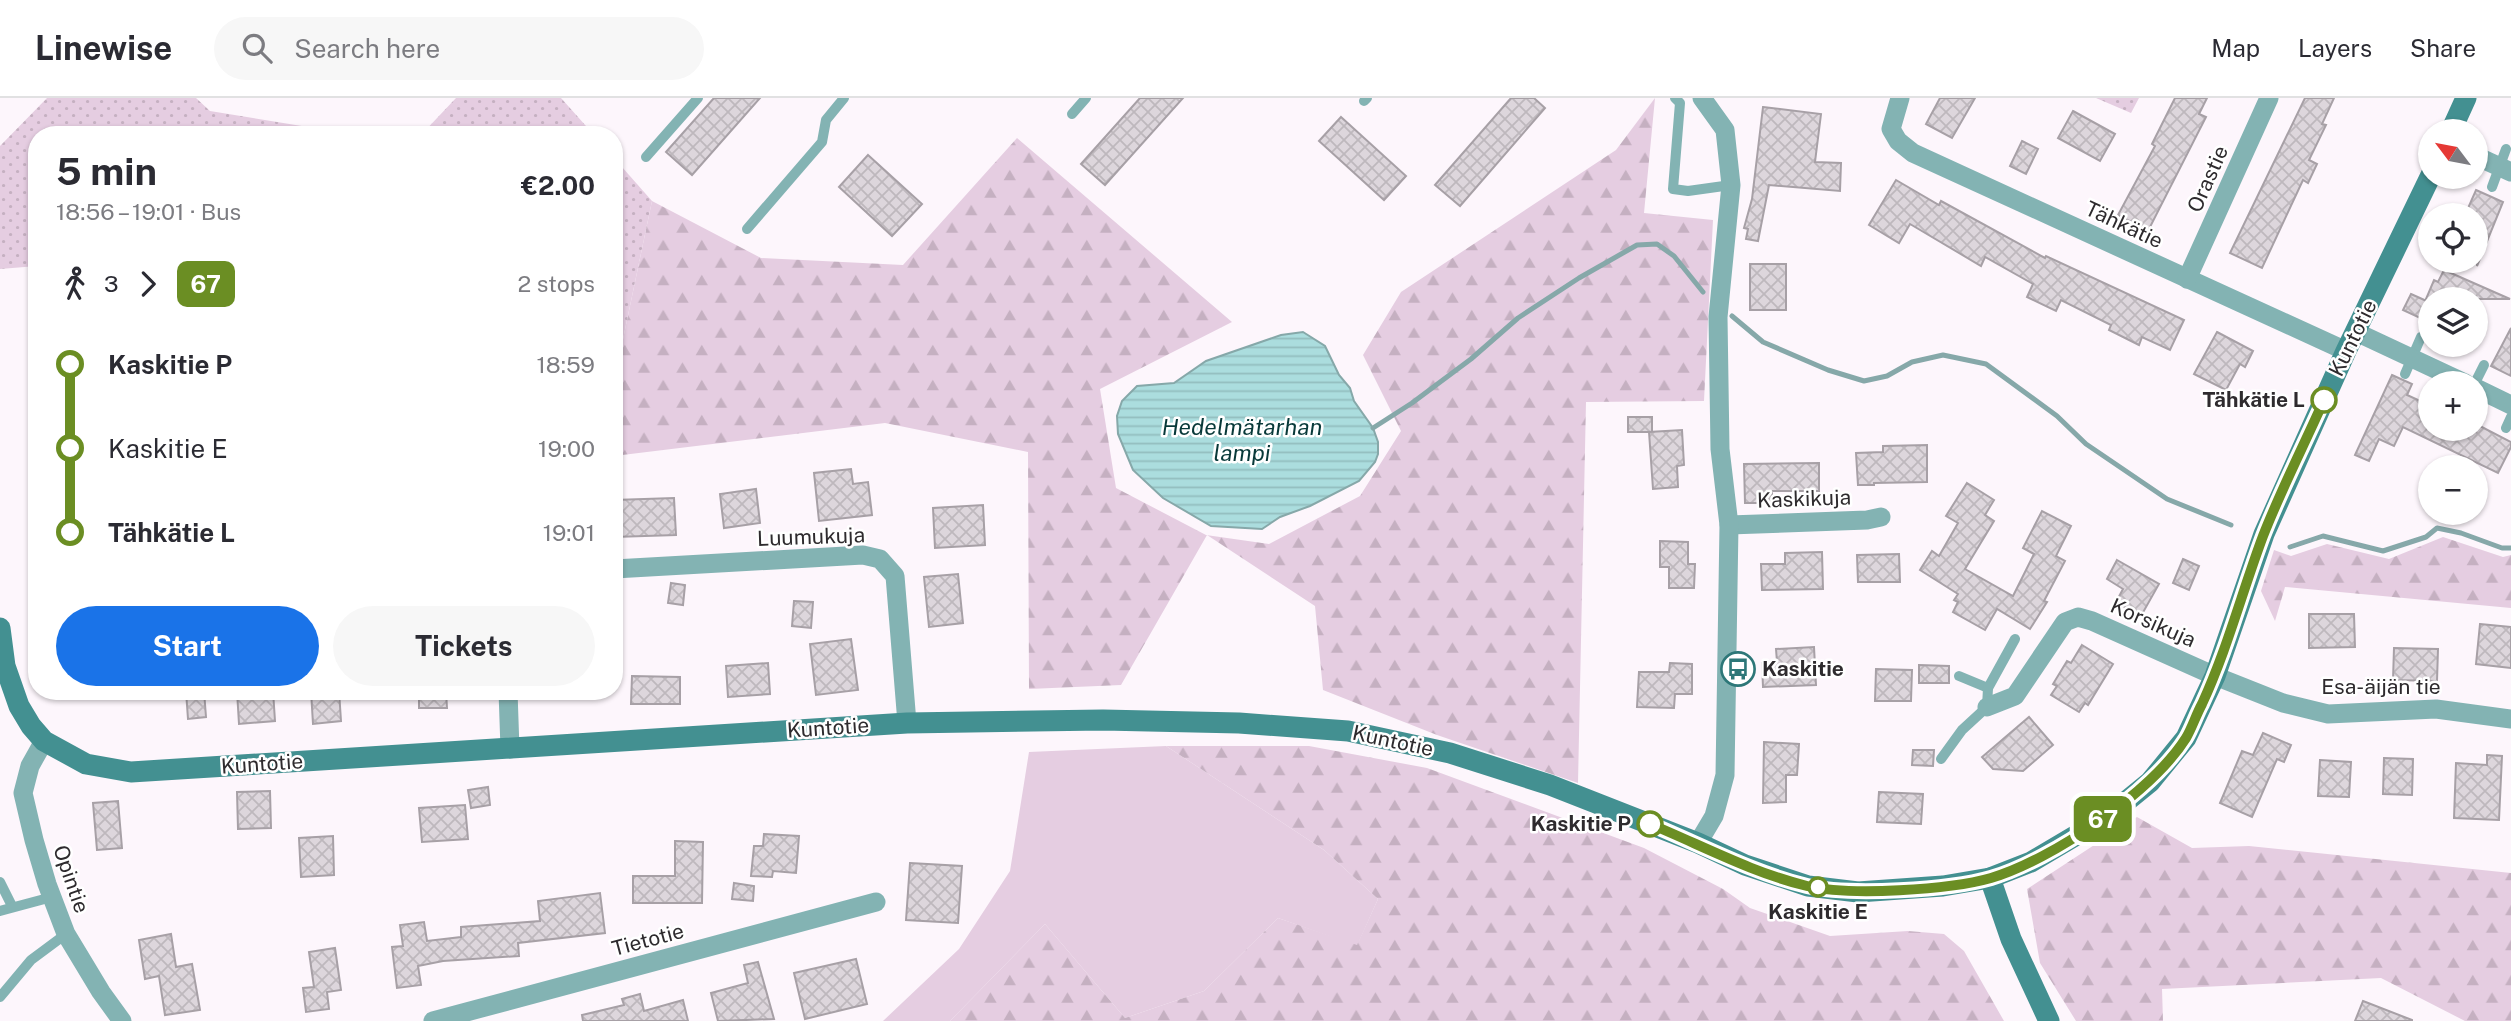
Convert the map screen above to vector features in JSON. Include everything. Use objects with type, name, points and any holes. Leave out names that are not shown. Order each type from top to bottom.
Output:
[{"type":"street","points":[[1698,843],[1714,816],[1726,775],[1729,525],[1720,449],[1717,317],[1731,184],[1725,130],[1702,98]]},
{"type":"street","name":"Tähkätie","points":[[1900,98],[1891,129],[1898,141],[1913,153],[2187,279],[2425,371]]},
{"type":"street","name":"Orastie","points":[[2187,279],[2269,98]]},
{"type":"street","points":[[2456,119],[2466,98]]},
{"type":"street","points":[[2488,159],[2506,163]]},
{"type":"street","name":"Kuntotie","points":[[0,628],[5,666],[19,706],[44,741],[86,765],[131,772],[907,723],[1103,720],[1239,723],[1348,731],[1450,753],[1550,785],[1698,843],[1745,865],[1808,886],[1858,891],[1943,886],[1990,878],[2031,862],[2107,817],[2150,782],[2186,738],[2215,676],[2264,534],[2424,189]]},
{"type":"street","points":[[2488,394],[2511,405]]},
{"type":"street","name":"Kaskikuja","points":[[1729,525],[1867,520],[1881,517]]},
{"type":"street","name":"Luumukuja","points":[[623,568],[863,555],[880,559],[895,576],[907,723]]},
{"type":"street","name":"Korsikuja","points":[[1988,698],[2015,696],[2065,622],[2078,617],[2215,676]]},
{"type":"street","name":"Esa-äijän tie","points":[[2215,676],[2283,703],[2328,714],[2436,709],[2511,719]]},
{"type":"street","points":[[508,700],[510,749]]},
{"type":"street","name":"Opintie","points":[[44,741],[30,766],[23,793],[34,840],[66,934],[122,1021]]},
{"type":"street","points":[[1990,878],[2011,939],[2049,1021]]},
{"type":"street","name":"Tietotie","points":[[433,1021],[876,902]]},
{"type":"lane","points":[[646,157],[698,98]]},
{"type":"lane","points":[[747,229],[822,142],[826,120],[844,98]]},
{"type":"lane","points":[[1072,114],[1086,98]]},
{"type":"lane","points":[[1675,98],[1680,103],[1673,189],[1688,191],[1731,184]]},
{"type":"lane","points":[[2492,187],[2506,163]]},
{"type":"lane","points":[[2408,366],[2418,344]]},
{"type":"lane","points":[[2481,371],[2484,365]]},
{"type":"lane","points":[[2506,428],[2511,417]]},
{"type":"lane","points":[[1941,759],[1988,698],[2015,639]]},
{"type":"lane","points":[[1959,676],[1988,698]]},
{"type":"lane","points":[[0,882],[12,906]]},
{"type":"lane","points":[[0,911],[52,897]]},
{"type":"lane","points":[[0,997],[31,960],[66,934]]},
{"type":"green space","points":[[47,98],[196,98],[210,111],[302,126],[28,126],[28,267],[0,269],[0,146]]},
{"type":"green space","points":[[456,98],[561,98],[586,126],[430,126]]},
{"type":"green space","points":[[1655,98],[1644,213],[1713,220],[1704,401],[1586,402],[1578,783],[1437,735],[1323,690],[1315,606],[1207,535],[1269,544],[1360,496],[1401,431],[1363,355],[1401,292],[1616,150]]},
{"type":"green space","points":[[2096,98],[2139,98],[2131,113]]},
{"type":"green space","points":[[1017,138],[1232,322],[1100,389],[1116,488],[1207,535],[1121,685],[1029,689],[1028,452],[885,423],[623,455],[623,339],[652,201],[761,258],[903,265]]},
{"type":"green space","points":[[623,168],[652,201],[623,339]]},
{"type":"green space","points":[[2443,537],[2503,557],[2511,555],[2511,608],[2285,587],[2275,621],[2261,591],[2274,550],[2291,556],[2327,544],[2389,559]]},
{"type":"green space","points":[[1166,746],[1324,850],[1378,899],[1357,946],[1278,918],[1204,991],[1125,1018],[1045,924],[950,1021],[883,1021],[959,949],[1010,871],[1029,752]]},
{"type":"green space","points":[[1166,746],[1309,746],[1427,768],[1644,848],[1723,889],[1750,908],[1830,936],[1908,931],[1944,934],[1964,951],[2004,1021],[950,1021],[1045,924],[1125,1018],[1204,991],[1278,918],[1357,945],[1378,899],[1324,850]]},
{"type":"green space","points":[[2137,817],[2192,848],[2249,846],[2511,873],[2511,1021],[2465,1021],[2381,978],[2162,989],[2163,1021],[2076,1021],[2040,963],[2027,889]]},
{"type":"water","name":"Hedelmätarhan lampi","points":[[1303,332],[1325,346],[1339,375],[1350,388],[1354,401],[1373,428],[1378,442],[1378,454],[1375,462],[1359,481],[1310,506],[1280,517],[1262,529],[1211,526],[1163,498],[1133,470],[1118,434],[1117,416],[1122,401],[1137,386],[1174,383],[1206,361],[1281,335]]},
{"type":"building","points":[[714,98],[760,98],[692,175],[666,152]]},
{"type":"building","points":[[1140,98],[1183,98],[1105,185],[1081,164]]},
{"type":"building","points":[[1511,98],[1534,98],[1545,108],[1460,206],[1435,185]]},
{"type":"building","points":[[1940,98],[1975,98],[1952,138],[1926,124]]},
{"type":"building","points":[[2175,98],[2207,98],[2199,114],[2206,117],[2148,231],[2118,215],[2155,146],[2152,144]]},
{"type":"building","points":[[2305,98],[2334,98],[2322,124],[2326,125],[2309,160],[2317,164],[2308,183],[2303,180],[2262,268],[2230,253]]},
{"type":"building","points":[[1763,107],[1821,114],[1815,162],[1841,163],[1840,191],[1769,185],[1758,241],[1746,239],[1748,229],[1744,228],[1752,199]]},
{"type":"building","points":[[2073,111],[2115,134],[2100,161],[2058,138]]},
{"type":"building","points":[[1341,117],[1406,176],[1384,200],[1319,141]]},
{"type":"building","points":[[2022,141],[2038,149],[2026,174],[2010,166]]},
{"type":"building","points":[[868,155],[922,204],[892,236],[839,187]]},
{"type":"building","points":[[1896,180],[1939,205],[1941,201],[2045,258],[2046,256],[2184,320],[2170,350],[2142,337],[2139,345],[2109,330],[2111,325],[2061,300],[2056,311],[2027,297],[2033,284],[1985,257],[1981,266],[1910,224],[1899,243],[1869,225]]},
{"type":"building","points":[[2476,190],[2503,202],[2488,239],[2488,203],[2470,203]]},
{"type":"building","points":[[1750,264],[1786,264],[1786,310],[1750,310]]},
{"type":"building","points":[[2442,273],[2451,273],[2483,287],[2431,287],[2434,280],[2438,282]]},
{"type":"building","points":[[2488,289],[2510,299],[2488,299]]},
{"type":"building","points":[[2411,294],[2418,297],[2418,317],[2403,310]]},
{"type":"building","points":[[2511,328],[2511,376],[2491,366]]},
{"type":"building","points":[[2217,332],[2253,351],[2245,367],[2240,364],[2226,390],[2194,374]]},
{"type":"building","points":[[2392,375],[2412,384],[2407,395],[2418,400],[2418,434],[2403,427],[2394,446],[2379,439],[2369,461],[2355,455]]},
{"type":"building","points":[[1628,417],[1652,417],[1652,432],[1628,432]]},
{"type":"building","points":[[1682,430],[1684,465],[1677,466],[1678,487],[1653,489],[1649,432]]},
{"type":"building","points":[[2488,430],[2511,442],[2498,473],[2488,468],[2488,455],[2461,455],[2432,441],[2488,441]]},
{"type":"building","points":[[1927,445],[1927,482],[1858,485],[1856,453],[1883,452],[1883,446]]},
{"type":"building","points":[[1819,463],[1819,491],[1772,491],[1772,503],[1745,503],[1744,464]]},
{"type":"building","points":[[851,469],[853,484],[868,482],[872,515],[819,521],[814,473]]},
{"type":"building","points":[[1967,483],[1994,500],[1985,515],[1994,521],[1965,569],[2013,596],[2034,554],[2023,548],[2042,511],[2071,526],[2056,556],[2065,561],[2044,601],[2047,602],[2030,629],[1997,609],[1985,630],[1953,612],[1958,602],[1954,600],[1958,594],[1920,570],[1932,551],[1939,556],[1958,523],[1946,516]]},
{"type":"building","points":[[756,489],[760,523],[724,528],[720,494]]},
{"type":"building","points":[[674,498],[676,535],[623,537],[623,500]]},
{"type":"building","points":[[983,505],[985,545],[935,548],[933,508]]},
{"type":"building","points":[[1660,541],[1688,542],[1688,564],[1695,564],[1694,588],[1669,588],[1669,567],[1660,567]]},
{"type":"building","points":[[1822,552],[1823,589],[1762,590],[1761,564],[1785,564],[1785,553]]},
{"type":"building","points":[[1899,554],[1900,582],[1858,582],[1857,555]]},
{"type":"building","points":[[2183,559],[2199,566],[2189,590],[2173,583]]},
{"type":"building","points":[[2117,560],[2159,584],[2141,616],[2116,602],[2123,589],[2107,579]]},
{"type":"building","points":[[958,574],[963,623],[929,627],[924,577]]},
{"type":"building","points":[[671,583],[685,585],[683,605],[668,603]]},
{"type":"building","points":[[794,601],[813,602],[811,628],[792,626]]},
{"type":"building","points":[[2309,614],[2354,614],[2355,647],[2309,648]]},
{"type":"building","points":[[2480,624],[2511,627],[2511,668],[2476,664]]},
{"type":"building","points":[[851,639],[858,690],[816,695],[810,644]]},
{"type":"building","points":[[2082,645],[2113,664],[2088,705],[2085,703],[2079,712],[2051,695],[2057,686],[2053,684],[2067,661],[2071,663]]},
{"type":"building","points":[[1814,647],[1816,685],[1763,687],[1762,663],[1777,662],[1776,649]]},
{"type":"building","points":[[2394,648],[2438,649],[2437,681],[2393,680]]},
{"type":"building","points":[[768,663],[770,694],[728,697],[726,666]]},
{"type":"building","points":[[1670,663],[1692,664],[1692,694],[1675,694],[1674,708],[1637,707],[1639,672],[1669,672]]},
{"type":"building","points":[[1919,665],[1949,666],[1949,683],[1919,683]]},
{"type":"building","points":[[1876,669],[1912,670],[1911,701],[1875,701]]},
{"type":"building","points":[[632,676],[680,677],[680,704],[631,704]]},
{"type":"building","points":[[187,700],[205,700],[206,717],[188,719]]},
{"type":"building","points":[[238,700],[274,700],[275,721],[239,724]]},
{"type":"building","points":[[312,700],[340,700],[341,721],[313,724]]},
{"type":"building","points":[[419,700],[447,700],[447,708],[419,708]]},
{"type":"building","points":[[2029,717],[2053,745],[2023,771],[1993,769],[1982,757]]},
{"type":"building","points":[[2263,733],[2291,745],[2284,762],[2277,759],[2252,817],[2220,803],[2242,751],[2253,755]]},
{"type":"building","points":[[1764,742],[1799,744],[1797,775],[1786,775],[1786,802],[1763,803]]},
{"type":"building","points":[[1913,750],[1934,750],[1933,766],[1912,765]]},
{"type":"building","points":[[2487,755],[2502,756],[2499,820],[2454,818],[2456,763],[2487,765]]},
{"type":"building","points":[[2384,758],[2413,759],[2412,795],[2383,794]]},
{"type":"building","points":[[2320,760],[2351,762],[2349,797],[2318,796]]},
{"type":"building","points":[[488,787],[490,805],[471,808],[468,790]]},
{"type":"building","points":[[270,791],[271,828],[238,829],[237,792]]},
{"type":"building","points":[[1879,792],[1923,794],[1921,824],[1877,822]]},
{"type":"building","points":[[118,801],[122,848],[97,850],[93,803]]},
{"type":"building","points":[[465,805],[468,839],[422,842],[419,808]]},
{"type":"building","points":[[764,834],[799,836],[796,873],[773,871],[772,877],[751,876],[754,846],[763,846]]},
{"type":"building","points":[[333,836],[334,875],[301,877],[299,838]]},
{"type":"building","points":[[675,841],[703,842],[702,903],[633,903],[633,876],[675,876]]},
{"type":"building","points":[[910,863],[962,866],[958,923],[906,920]]},
{"type":"building","points":[[734,883],[754,886],[753,901],[732,899]]},
{"type":"building","points":[[600,893],[605,933],[518,943],[519,956],[443,961],[418,966],[421,985],[397,988],[392,947],[403,946],[400,925],[424,922],[427,941],[461,937],[461,927],[540,921],[538,901]]},
{"type":"building","points":[[171,934],[176,967],[192,964],[200,1010],[165,1015],[159,976],[145,979],[139,940]]},
{"type":"building","points":[[335,948],[341,990],[327,992],[329,1009],[306,1012],[303,988],[314,987],[309,952]]},
{"type":"building","points":[[856,959],[867,1004],[805,1019],[794,973]]},
{"type":"building","points":[[758,962],[774,1019],[718,1021],[711,993],[748,983],[744,965]]},
{"type":"building","points":[[640,994],[644,1011],[683,1000],[688,1021],[583,1021],[582,1015],[624,1005],[622,999]]},
{"type":"building","points":[[2363,1001],[2412,1020],[2412,1021],[2355,1021]]},
{"type":"waterway","points":[[1373,428],[1471,359],[1518,318],[1579,278],[1637,245],[1657,244],[1674,256],[1703,292]]},
{"type":"waterway","points":[[1732,316],[1763,342],[1828,370],[1864,381],[1887,376],[1912,362],[1943,355],[1986,364],[2057,416],[2086,444],[2167,499],[2231,525]]},
{"type":"waterway","points":[[2290,547],[2323,536],[2383,551],[2426,537],[2437,528],[2461,533],[2502,548],[2511,548]]},
{"type":"bus line","name":"67","points":[[1650,824],[1745,865],[1808,886],[1858,891],[1943,886],[1990,878],[2031,862],[2107,817],[2150,782],[2186,738],[2215,676],[2264,534],[2324,400]]},
{"type":"place","name":"Tähkätie L","points":[[2324,400]]},
{"type":"place","name":"Kaskitie","points":[[1738,669]]},
{"type":"place","name":"Kaskitie P","points":[[1650,824]]},
{"type":"place","name":"Kaskitie E","points":[[1818,887]]}]
